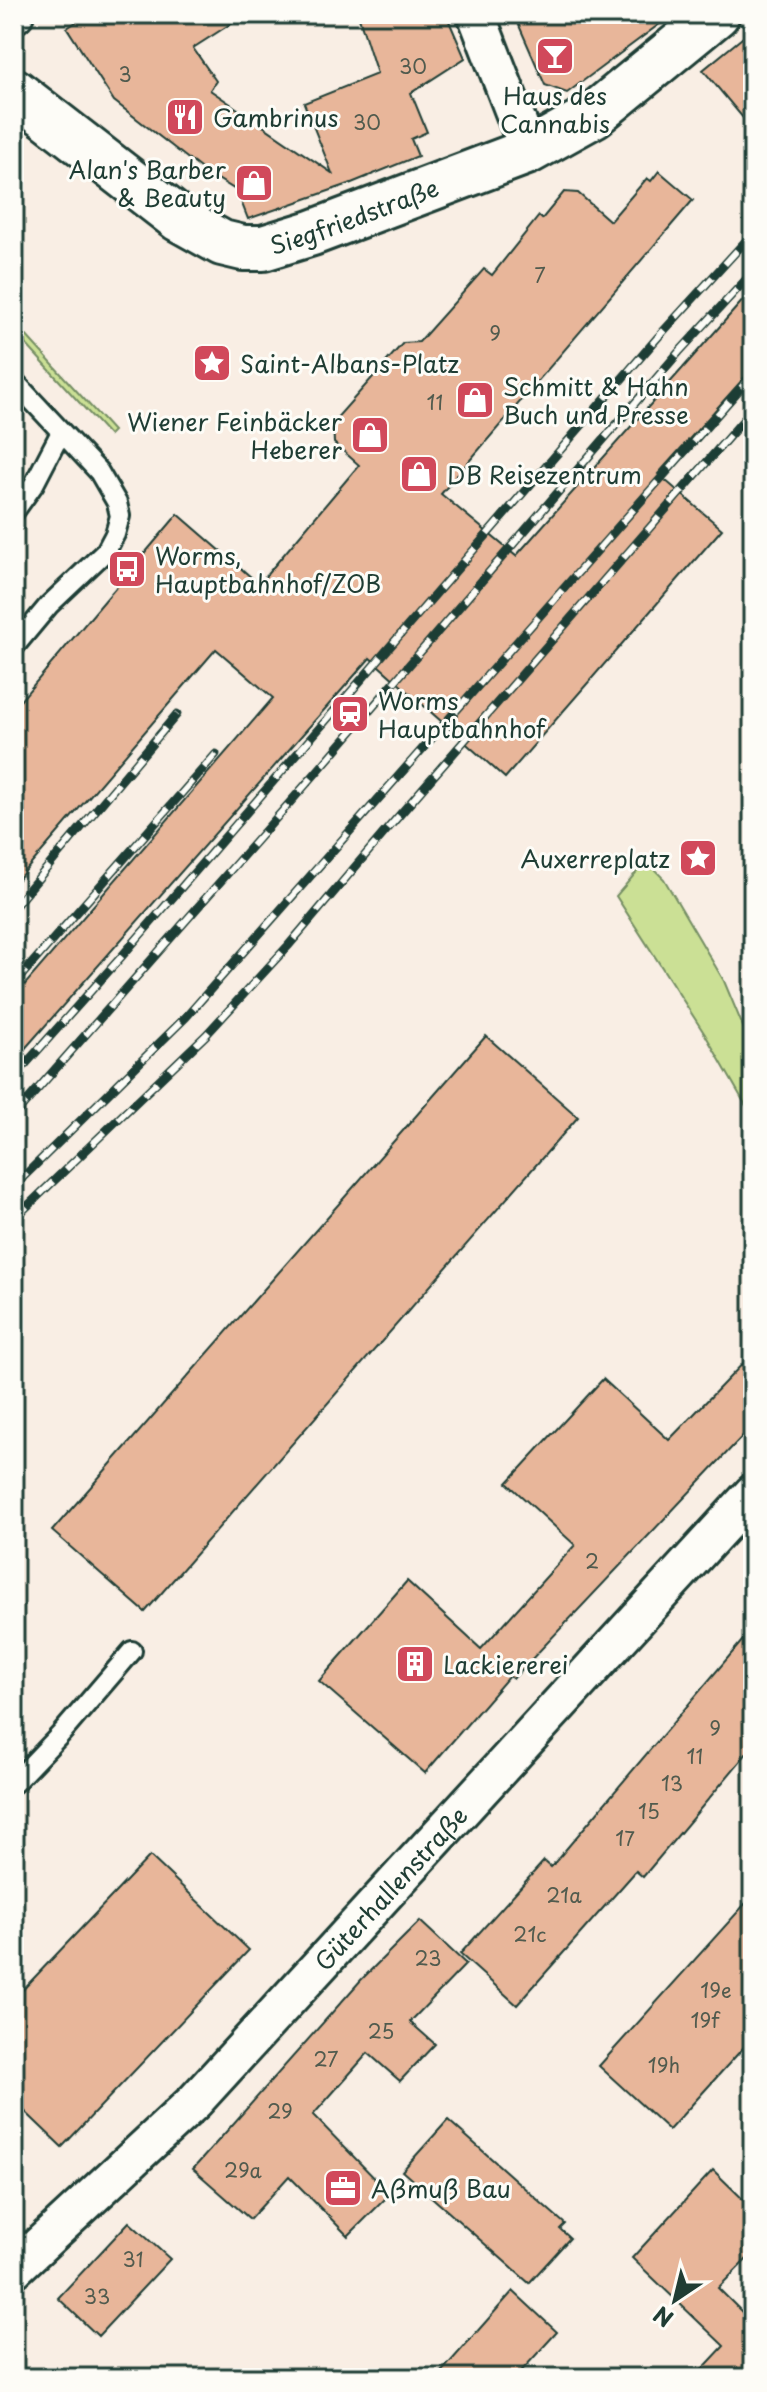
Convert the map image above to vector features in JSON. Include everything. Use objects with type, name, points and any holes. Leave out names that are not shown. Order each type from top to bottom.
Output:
[{"type":"street","points":[[476,14],[529,151]]},
{"type":"street","name":"Siegfriedstraße","points":[[14,91],[202,234],[243,248],[263,248],[312,233],[529,151],[594,115],[707,22]]},
{"type":"street","name":"Güterhallenstraße","points":[[14,2269],[195,2101],[753,1493]]},
{"type":"lane","points":[[14,381],[104,480],[117,503],[120,516],[106,551],[49,605],[14,647]]},
{"type":"lane","points":[[14,512],[34,484],[61,432]]},
{"type":"lane","points":[[14,1783],[132,1651]]},
{"type":"green space","points":[[14,322],[113,431],[109,435],[14,331]]},
{"type":"green space","points":[[646,861],[664,879],[724,981],[753,1050],[753,1118],[706,1036],[616,896]]},
{"type":"building","points":[[88,14],[246,14],[193,48],[216,81],[210,90],[332,173],[304,103],[377,74],[358,14],[446,14],[465,58],[411,93],[427,132],[411,139],[418,156],[248,219],[237,191],[200,168],[114,101],[67,28]]},
{"type":"building","points":[[514,14],[673,14],[567,93],[545,85]]},
{"type":"building","points":[[753,29],[753,130],[703,70]]},
{"type":"building","points":[[659,171],[693,200],[441,494],[516,556],[753,289],[753,368],[658,474],[722,529],[505,778],[370,658],[14,1061],[14,997],[273,698],[216,649],[14,884],[14,708],[178,514],[259,584],[359,465],[334,443],[333,422],[403,343],[419,342],[484,269],[492,275],[539,216],[542,219],[564,192],[578,193],[610,221],[647,178],[651,181]]},
{"type":"building","points":[[486,1036],[578,1117],[145,1612],[52,1531]]},
{"type":"building","points":[[753,1353],[753,1425],[513,1679],[509,1676],[425,1773],[319,1681],[407,1581],[481,1649],[575,1545],[507,1483],[603,1379],[669,1440]]},
{"type":"building","points":[[753,1628],[753,1746],[643,1877],[636,1871],[517,2005],[460,1954],[544,1861],[551,1867]]},
{"type":"building","points":[[150,1856],[249,1950],[62,2147],[14,2101],[14,1999]]},
{"type":"building","points":[[753,1895],[753,2037],[669,2130],[599,2066]]},
{"type":"building","points":[[420,1921],[466,1964],[410,2022],[435,2044],[400,2081],[368,2053],[313,2115],[390,2194],[348,2236],[289,2176],[250,2219],[193,2169],[361,1980]]},
{"type":"building","points":[[448,2120],[565,2224],[560,2229],[570,2238],[529,2283],[402,2171]]},
{"type":"building","points":[[713,2170],[753,2209],[753,2253],[718,2288],[749,2319],[753,2315],[753,2378],[694,2378],[724,2346],[632,2258]]},
{"type":"building","points":[[129,2222],[170,2259],[98,2336],[58,2298]]},
{"type":"building","points":[[513,2291],[557,2332],[515,2378],[436,2378]]},
{"type":"railway","points":[[14,1077],[659,336],[753,233]]},
{"type":"railway","points":[[14,1116],[315,774],[679,352],[753,272]]},
{"type":"railway","points":[[14,1186],[186,1017],[753,374]]},
{"type":"railway","points":[[14,1219],[206,1035],[288,946],[753,409]]},
{"type":"railway","points":[[14,907],[177,714]]},
{"type":"railway","points":[[14,984],[216,754]]},
{"type":"place","name":"Haus des Cannabis","points":[[555,56]]},
{"type":"place","name":"Gambrinus","points":[[185,117]]},
{"type":"place","name":"Alan's Barber & Beauty","points":[[254,183]]},
{"type":"place","name":"Saint-Albans-Platz","points":[[212,363]]},
{"type":"place","name":"Schmitt & Hahn Buch und Presse","points":[[475,400]]},
{"type":"place","name":"Wiener Feinbäcker Heberer","points":[[370,435]]},
{"type":"place","name":"DB Reisezentrum","points":[[419,474]]},
{"type":"place","name":"Worms, Hauptbahnhof/ZOB","points":[[127,569]]},
{"type":"place","name":"Worms Hauptbahnhof","points":[[350,714]]},
{"type":"place","name":"Auxerreplatz","points":[[698,858]]},
{"type":"place","name":"Lackiererei","points":[[415,1664]]},
{"type":"place","name":"Aßmuß Bau","points":[[343,2188]]}]
